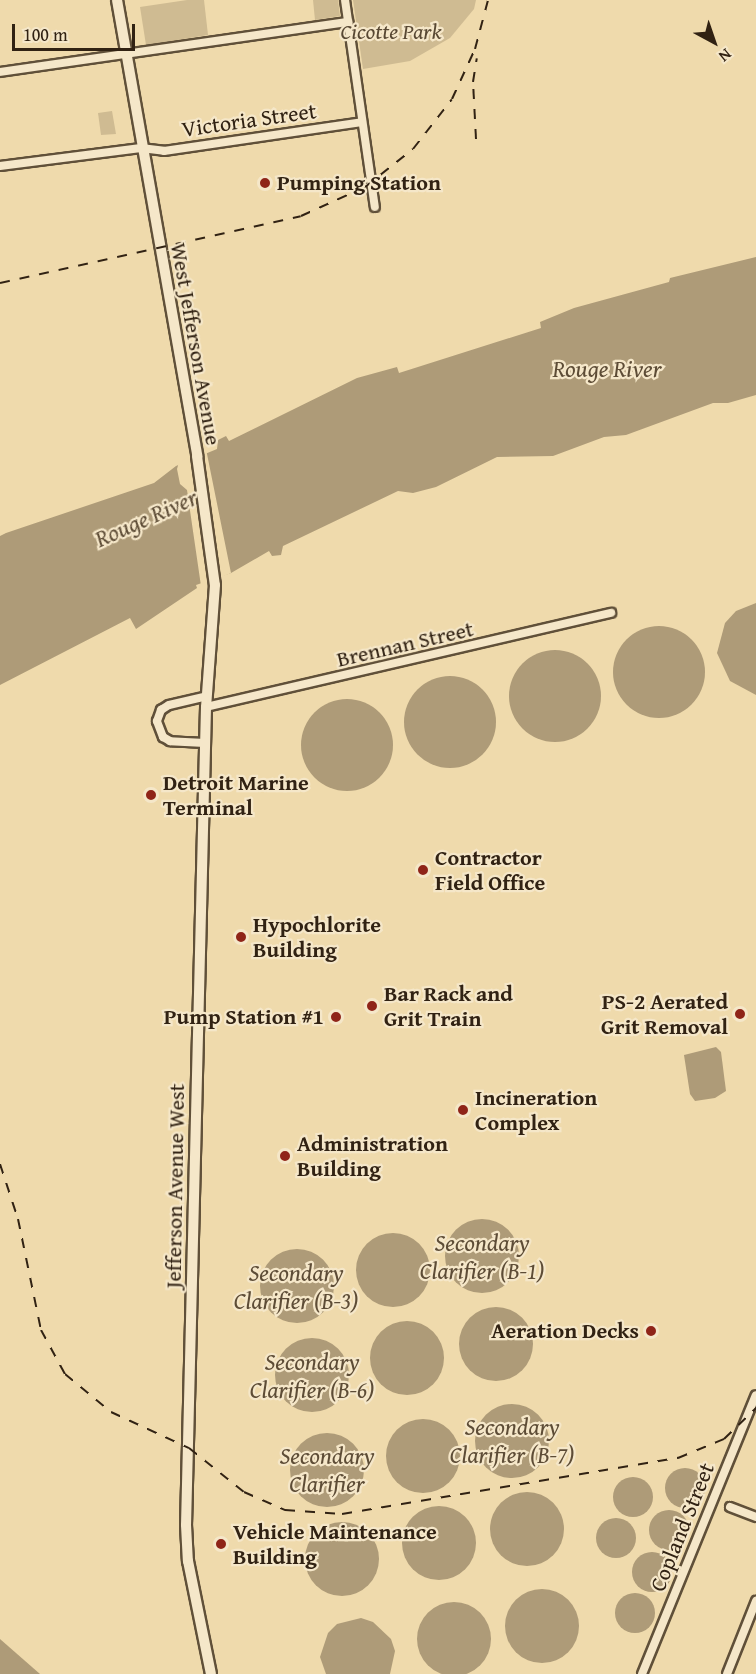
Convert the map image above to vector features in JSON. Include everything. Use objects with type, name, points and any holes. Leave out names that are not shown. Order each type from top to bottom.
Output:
[{"type":"main road","name":"West Jefferson Avenue","points":[[117,0],[141,148],[197,456],[215,585],[207,702]]},
{"type":"main road","name":"Jefferson Avenue West","points":[[207,702],[186,1525],[188,1561],[211,1674]]},
{"type":"street","points":[[345,0],[375,207]]},
{"type":"street","points":[[0,72],[348,22]]},
{"type":"street","name":"Victoria Street","points":[[0,166],[141,148],[164,151],[362,122]]},
{"type":"street","name":"Brennan Street","points":[[205,743],[170,741],[163,737],[157,721],[161,710],[169,705],[207,702],[611,613]]},
{"type":"street","name":"Copland Street","points":[[642,1674],[756,1395]]},
{"type":"street","points":[[730,1507],[756,1517]]},
{"type":"street","points":[[727,1674],[756,1601]]},
{"type":"green space","points":[[187,0],[204,0],[208,35],[146,45],[140,7]]},
{"type":"green space","points":[[313,0],[338,0],[340,16],[315,20]]},
{"type":"green space","name":"Cicotte Park","points":[[353,0],[476,0],[474,9],[450,38],[410,61],[363,69]]},
{"type":"green space","points":[[112,111],[116,134],[101,135],[98,113]]},
{"type":"water","name":"Rouge River","points":[[756,257],[756,395],[728,403],[713,403],[626,435],[604,437],[553,456],[497,457],[436,487],[413,493],[398,491],[283,546],[281,555],[272,556],[269,551],[231,573],[196,585],[197,588],[136,629],[130,618],[0,685],[0,536],[154,483],[176,466],[217,449],[218,440],[226,436],[229,441],[357,378],[397,367],[399,373],[541,328],[540,322],[574,308],[669,282],[670,278]]},
{"type":"water","points":[[756,603],[756,695],[730,681],[717,653],[725,623],[736,611]]},
{"type":"water","points":[[659,626],[677,629],[692,639],[702,654],[705,672],[702,690],[692,705],[677,715],[659,718],[641,715],[626,705],[616,690],[613,672],[616,654],[626,639],[641,629]]},
{"type":"water","points":[[555,650],[573,653],[588,663],[598,678],[601,696],[598,714],[588,729],[573,739],[555,742],[537,739],[522,729],[512,714],[509,696],[512,678],[522,663],[537,653]]},
{"type":"water","points":[[450,676],[468,679],[483,689],[493,704],[496,722],[493,740],[483,755],[468,765],[450,768],[432,765],[417,755],[407,740],[404,722],[407,704],[417,689],[432,679]]},
{"type":"water","points":[[347,699],[365,702],[380,712],[390,727],[393,745],[390,763],[380,778],[365,788],[347,791],[329,788],[314,778],[304,763],[301,745],[304,727],[314,712],[329,702]]},
{"type":"water","points":[[716,1047],[721,1052],[726,1091],[715,1098],[695,1101],[690,1094],[684,1055]]},
{"type":"water","name":"Secondary Clarifier (B-1)","points":[[482,1219],[496,1222],[508,1230],[516,1242],[519,1256],[516,1270],[508,1282],[496,1290],[482,1293],[468,1290],[456,1282],[448,1270],[445,1256],[448,1242],[456,1230],[468,1222]]},
{"type":"water","points":[[393,1233],[407,1236],[419,1244],[427,1256],[430,1270],[427,1284],[419,1296],[407,1304],[393,1307],[379,1304],[367,1296],[359,1284],[356,1270],[359,1256],[367,1244],[379,1236]]},
{"type":"water","name":"Secondary Clarifier (B-3)","points":[[297,1249],[311,1252],[323,1260],[331,1272],[334,1286],[331,1300],[323,1312],[311,1320],[297,1323],[283,1320],[271,1312],[263,1300],[260,1286],[263,1272],[271,1260],[283,1252]]},
{"type":"water","points":[[496,1307],[510,1310],[522,1318],[530,1330],[533,1344],[530,1358],[522,1370],[510,1378],[496,1381],[482,1378],[470,1370],[462,1358],[459,1344],[462,1330],[470,1318],[482,1310]]},
{"type":"water","points":[[407,1321],[421,1324],[433,1332],[441,1344],[444,1358],[441,1372],[433,1384],[421,1392],[407,1395],[393,1392],[381,1384],[373,1372],[370,1358],[373,1344],[381,1332],[393,1324]]},
{"type":"water","name":"Secondary Clarifier (B-6)","points":[[312,1338],[326,1341],[338,1349],[346,1361],[349,1375],[346,1389],[338,1401],[326,1409],[312,1412],[298,1409],[286,1401],[278,1389],[275,1375],[278,1361],[286,1349],[298,1341]]},
{"type":"water","name":"Secondary Clarifier (B-7)","points":[[512,1404],[526,1407],[538,1415],[546,1427],[549,1441],[546,1455],[538,1467],[526,1475],[512,1478],[498,1475],[486,1467],[478,1455],[475,1441],[478,1427],[486,1415],[498,1407]]},
{"type":"water","name":"Secondary Clarifier","points":[[423,1419],[437,1422],[449,1430],[457,1442],[460,1456],[457,1470],[449,1482],[437,1490],[423,1493],[409,1490],[397,1482],[389,1470],[386,1456],[389,1442],[397,1430],[409,1422]]},
{"type":"water","name":"Secondary Clarifier","points":[[327,1433],[341,1436],[353,1444],[361,1456],[364,1470],[361,1484],[353,1496],[341,1504],[327,1507],[313,1504],[301,1496],[293,1484],[290,1470],[293,1456],[301,1444],[313,1436]]},
{"type":"water","points":[[685,1468],[699,1474],[705,1488],[699,1502],[685,1508],[671,1502],[665,1488],[671,1474]]},
{"type":"water","points":[[633,1477],[647,1483],[653,1497],[647,1511],[633,1517],[619,1511],[613,1497],[619,1483]]},
{"type":"water","points":[[527,1492],[541,1495],[553,1503],[561,1515],[564,1529],[561,1543],[553,1555],[541,1563],[527,1566],[513,1563],[501,1555],[493,1543],[490,1529],[493,1515],[501,1503],[513,1495]]},
{"type":"water","name":"Secondary Clarifier","points":[[439,1506],[453,1509],[465,1517],[473,1529],[476,1543],[473,1557],[465,1569],[453,1577],[439,1580],[425,1577],[413,1569],[405,1557],[402,1543],[405,1529],[413,1517],[425,1509]]},
{"type":"water","points":[[669,1510],[683,1516],[689,1530],[683,1544],[669,1550],[655,1544],[649,1530],[655,1516]]},
{"type":"water","points":[[616,1518],[630,1524],[636,1538],[630,1552],[616,1558],[602,1552],[596,1538],[602,1524]]},
{"type":"water","name":"Secondary Clarifier","points":[[342,1522],[356,1525],[368,1533],[376,1545],[379,1559],[376,1573],[368,1585],[356,1593],[342,1596],[328,1593],[316,1585],[308,1573],[305,1559],[308,1545],[316,1533],[328,1525]]},
{"type":"water","points":[[652,1552],[666,1558],[672,1572],[666,1586],[652,1592],[638,1586],[632,1572],[638,1558]]},
{"type":"water","points":[[542,1589],[556,1592],[568,1600],[576,1612],[579,1626],[576,1640],[568,1652],[556,1660],[542,1663],[528,1660],[516,1652],[508,1640],[505,1626],[508,1612],[516,1600],[528,1592]]},
{"type":"water","points":[[635,1593],[649,1599],[655,1613],[649,1627],[635,1633],[621,1627],[615,1613],[621,1599]]},
{"type":"water","points":[[454,1602],[468,1605],[480,1613],[488,1625],[491,1639],[488,1653],[480,1665],[468,1673],[454,1676],[440,1673],[428,1665],[420,1653],[417,1639],[420,1625],[428,1613],[440,1605]]},
{"type":"water","points":[[361,1618],[373,1622],[391,1639],[395,1651],[390,1674],[326,1674],[320,1657],[328,1633],[337,1624]]},
{"type":"water","points":[[0,1639],[40,1674],[0,1674]]},
{"type":"pier","points":[[206,449],[231,573],[201,586],[187,490],[180,484],[177,469],[179,462]]},
{"type":"railway","points":[[0,283],[301,216],[365,187],[413,149],[452,99],[475,49],[488,0]]},
{"type":"railway","points":[[476,139],[473,82],[477,58]]},
{"type":"railway","points":[[0,1164],[18,1219],[41,1330],[65,1374],[111,1412],[189,1448],[244,1492],[285,1510],[342,1514],[678,1458],[724,1439],[756,1408]]},
{"type":"place","name":"Pumping Station","points":[[265,183]]},
{"type":"place","name":"Detroit Marine Terminal","points":[[151,795]]},
{"type":"place","name":"Contractor Field Office","points":[[423,870]]},
{"type":"place","name":"Hypochlorite Building","points":[[241,937]]},
{"type":"place","name":"Bar Rack and Grit Train","points":[[372,1006]]},
{"type":"place","name":"PS-2 Aerated Grit Removal","points":[[740,1014]]},
{"type":"place","name":"Pump Station #1","points":[[336,1017]]},
{"type":"place","name":"Incineration Complex","points":[[463,1110]]},
{"type":"place","name":"Administration Building","points":[[285,1156]]},
{"type":"place","name":"Aeration Decks","points":[[651,1331]]},
{"type":"place","name":"Vehicle Maintenance Building","points":[[221,1544]]}]
